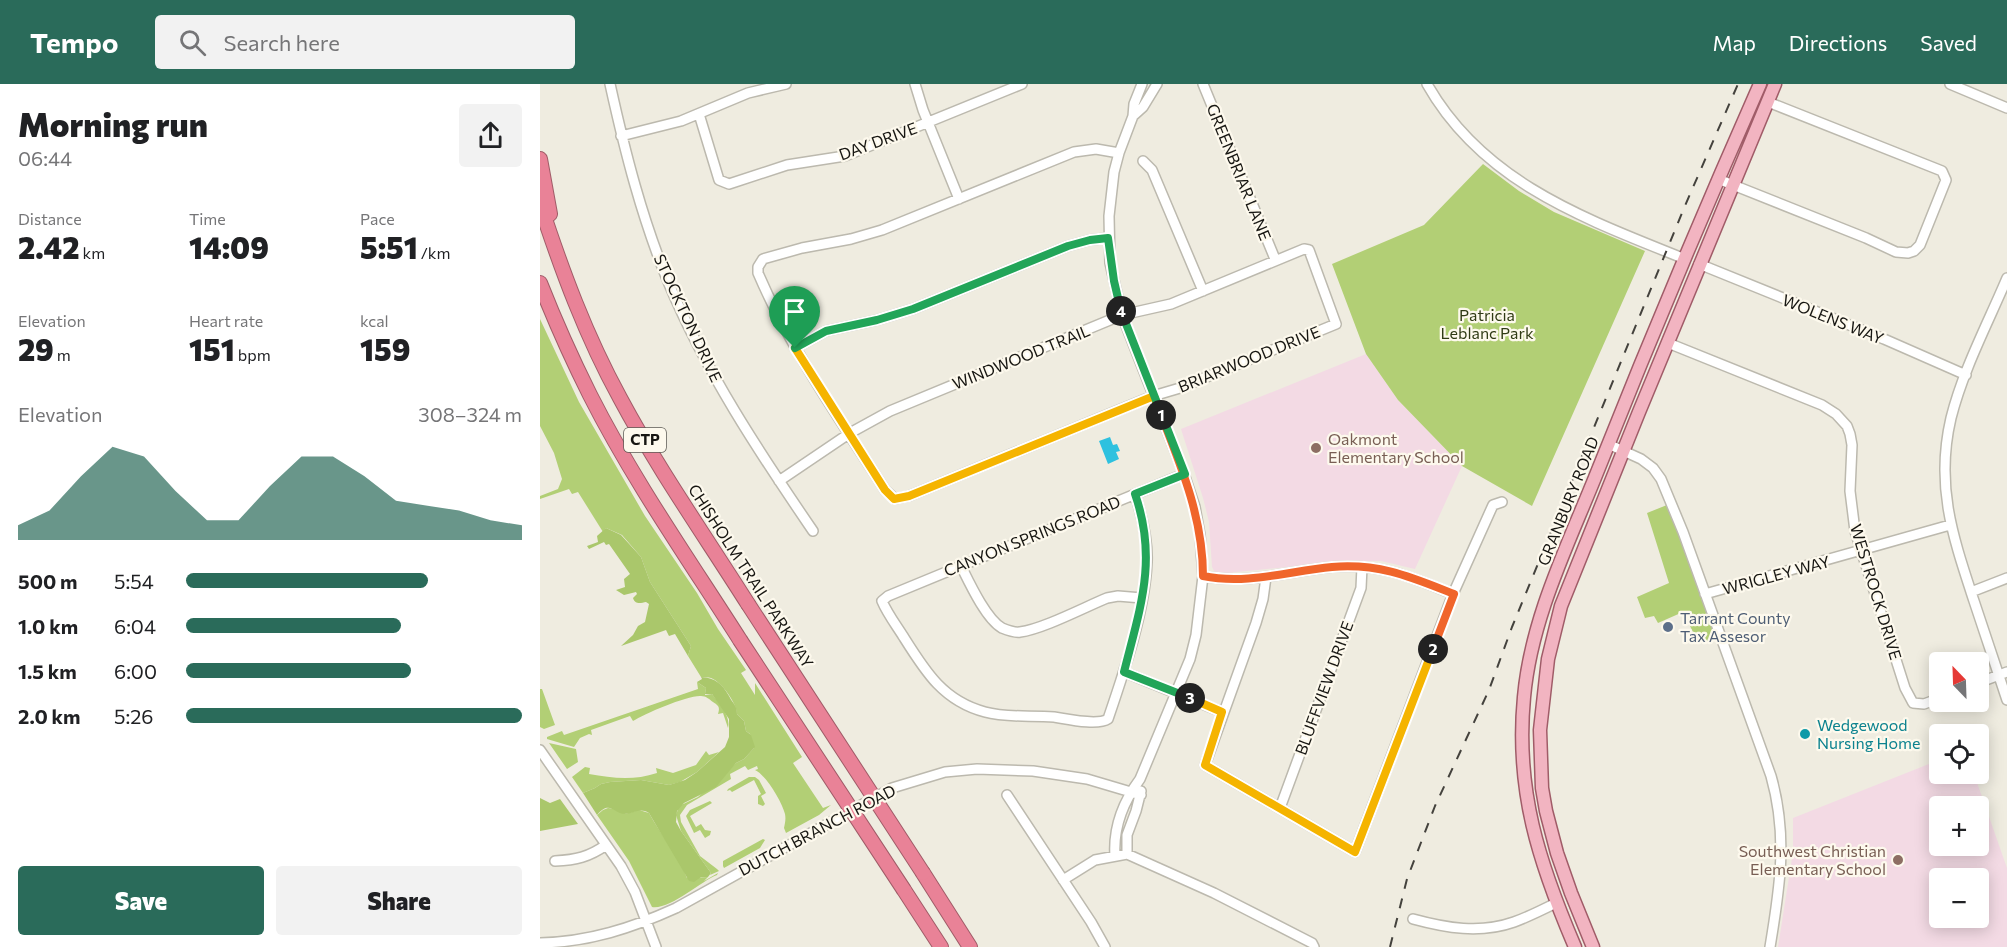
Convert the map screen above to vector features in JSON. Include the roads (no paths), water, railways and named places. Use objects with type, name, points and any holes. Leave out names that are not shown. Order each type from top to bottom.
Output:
[{"type":"highway","points":[[540,159],[561,266]]},
{"type":"highway","name":"CHISHOLM TRAIL PARKWAY","points":[[540,204],[561,266],[595,348],[620,399],[748,604],[970,947]]},
{"type":"highway","name":"CTP","points":[[540,283],[576,366],[623,454],[740,640],[941,947]]},
{"type":"highway","points":[[540,302],[576,366]]},
{"type":"main road","name":"GRANBURY ROAD","points":[[1575,947],[1556,903],[1541,859],[1531,823],[1524,774],[1524,697],[1534,637],[1608,444],[1760,84]]},
{"type":"main road","name":"GRANBURY ROAD","points":[[1593,947],[1572,897],[1546,811],[1540,750],[1541,705],[1545,678],[1561,606],[1699,264],[1775,84]]},
{"type":"main road","points":[[1687,294],[1690,265],[1685,259],[1694,257],[1709,241]]},
{"type":"main road","points":[[1546,601],[1561,606]]},
{"type":"main road","points":[[1523,751],[1540,750]]},
{"type":"main road","points":[[1556,903],[1572,897]]},
{"type":"street","name":"STOCKTON DRIVE","points":[[610,84],[631,176],[651,236],[688,325],[734,412],[813,531]]},
{"type":"street","points":[[621,136],[665,126],[748,93],[786,84]]},
{"type":"street","points":[[915,84],[959,199]]},
{"type":"street","name":"DAY DRIVE","points":[[699,114],[717,176],[722,182],[729,184],[787,165],[845,156],[1022,84]]},
{"type":"street","points":[[1127,854],[1127,835],[1140,780],[1190,659],[1196,635],[1203,576],[1195,507],[1185,474],[1122,315],[1108,238],[1110,195],[1119,153],[1142,84]]},
{"type":"street","points":[[1133,116],[1143,107],[1157,84]]},
{"type":"street","name":"GREENBRIAR LANE","points":[[1203,84],[1275,260]]},
{"type":"street","points":[[1428,84],[1448,115],[1481,152],[1537,194],[1624,235],[1685,259]]},
{"type":"street","points":[[1950,84],[2007,108]]},
{"type":"street","points":[[1976,95],[1981,84]]},
{"type":"street","points":[[1718,179],[1896,252],[1908,253],[1920,245],[1946,180],[1942,171],[1768,102]]},
{"type":"street","points":[[850,434],[795,348],[759,276],[758,267],[763,259],[802,248],[866,235],[1074,152],[1096,149],[1119,153]]},
{"type":"street","points":[[1143,161],[1152,170],[1203,291]]},
{"type":"street","points":[[795,348],[826,331],[877,320],[913,309],[1068,246],[1108,238]]},
{"type":"street","name":"WINDWOOD TRAIL","points":[[779,481],[850,434],[890,411],[1122,315],[1162,306],[1304,249],[1309,250],[1336,324]]},
{"type":"street","name":"WOLENS WAY","points":[[1699,264],[1966,375]]},
{"type":"street","points":[[2007,278],[1966,375],[1951,420],[1945,473],[1950,525],[1971,592],[2003,674],[2007,700]]},
{"type":"street","name":"BRIARWOOD DRIVE","points":[[850,434],[885,490],[894,499],[909,496],[1336,324]]},
{"type":"street","name":"WESTROCK DRIVE","points":[[1668,343],[1822,405],[1836,414],[1847,426],[1852,445],[1850,499],[1861,551],[1905,688],[1913,703],[1929,702]]},
{"type":"street","points":[[1608,444],[1641,459],[1653,468],[1661,479],[1771,776],[1780,816],[1782,859],[1770,947]]},
{"type":"street","name":"CANYON SPRINGS ROAD","points":[[1124,672],[1108,719],[1103,722],[1007,716],[985,712],[969,706],[935,684],[882,601],[888,596],[1185,474]]},
{"type":"street","points":[[1135,494],[1143,520],[1147,548],[1146,575],[1124,672],[1222,712]]},
{"type":"street","points":[[1266,577],[1256,623],[1222,712],[1205,765],[1355,852],[1454,594],[1493,505],[1502,502]]},
{"type":"street","name":"WRIGLEY WAY","points":[[1705,594],[1950,525]]},
{"type":"street","points":[[961,566],[970,584],[997,624],[1012,631],[1020,632],[1107,598],[1142,598]]},
{"type":"street","points":[[1203,576],[1223,579],[1266,577],[1333,567],[1362,567],[1400,572],[1454,594]]},
{"type":"street","name":"BLUFFVIEW DRIVE","points":[[1280,808],[1360,588],[1362,567]]},
{"type":"street","points":[[1971,592],[2007,578]]},
{"type":"street","points":[[540,750],[621,866],[647,921],[656,947]]},
{"type":"street","name":"DUTCH BRANCH ROAD","points":[[540,944],[603,935],[647,921],[676,908],[892,788],[945,772],[977,769],[1033,771],[1088,779],[1136,793]]},
{"type":"street","points":[[1115,855],[1115,831],[1136,793]]},
{"type":"street","points":[[1007,795],[1105,947]]},
{"type":"street","points":[[555,861],[578,860],[606,844]]},
{"type":"street","points":[[1063,880],[1095,860],[1127,854],[1214,893],[1312,943],[1314,947]]},
{"type":"street","points":[[1413,919],[1442,927],[1484,928],[1513,923],[1556,903]]},
{"type":"water","points":[[1110,437],[1113,445],[1117,444],[1120,451],[1116,452],[1119,459],[1108,464],[1099,441]]},
{"type":"railway","points":[[1390,947],[1407,879],[1435,806],[1489,690],[1512,627],[1684,208],[1738,84]]},
{"type":"place","name":"Oakmont Elementary School","points":[[1316,448]]},
{"type":"place","name":"Tarrant County Tax Assesor","points":[[1668,627]]},
{"type":"place","name":"Wedgewood Nursing Home","points":[[1805,734]]},
{"type":"place","name":"Southwest Christian Elementary School","points":[[1898,860]]},
{"type":"park label","name":"Patricia Leblanc Park","points":[[1487,324]]}]
